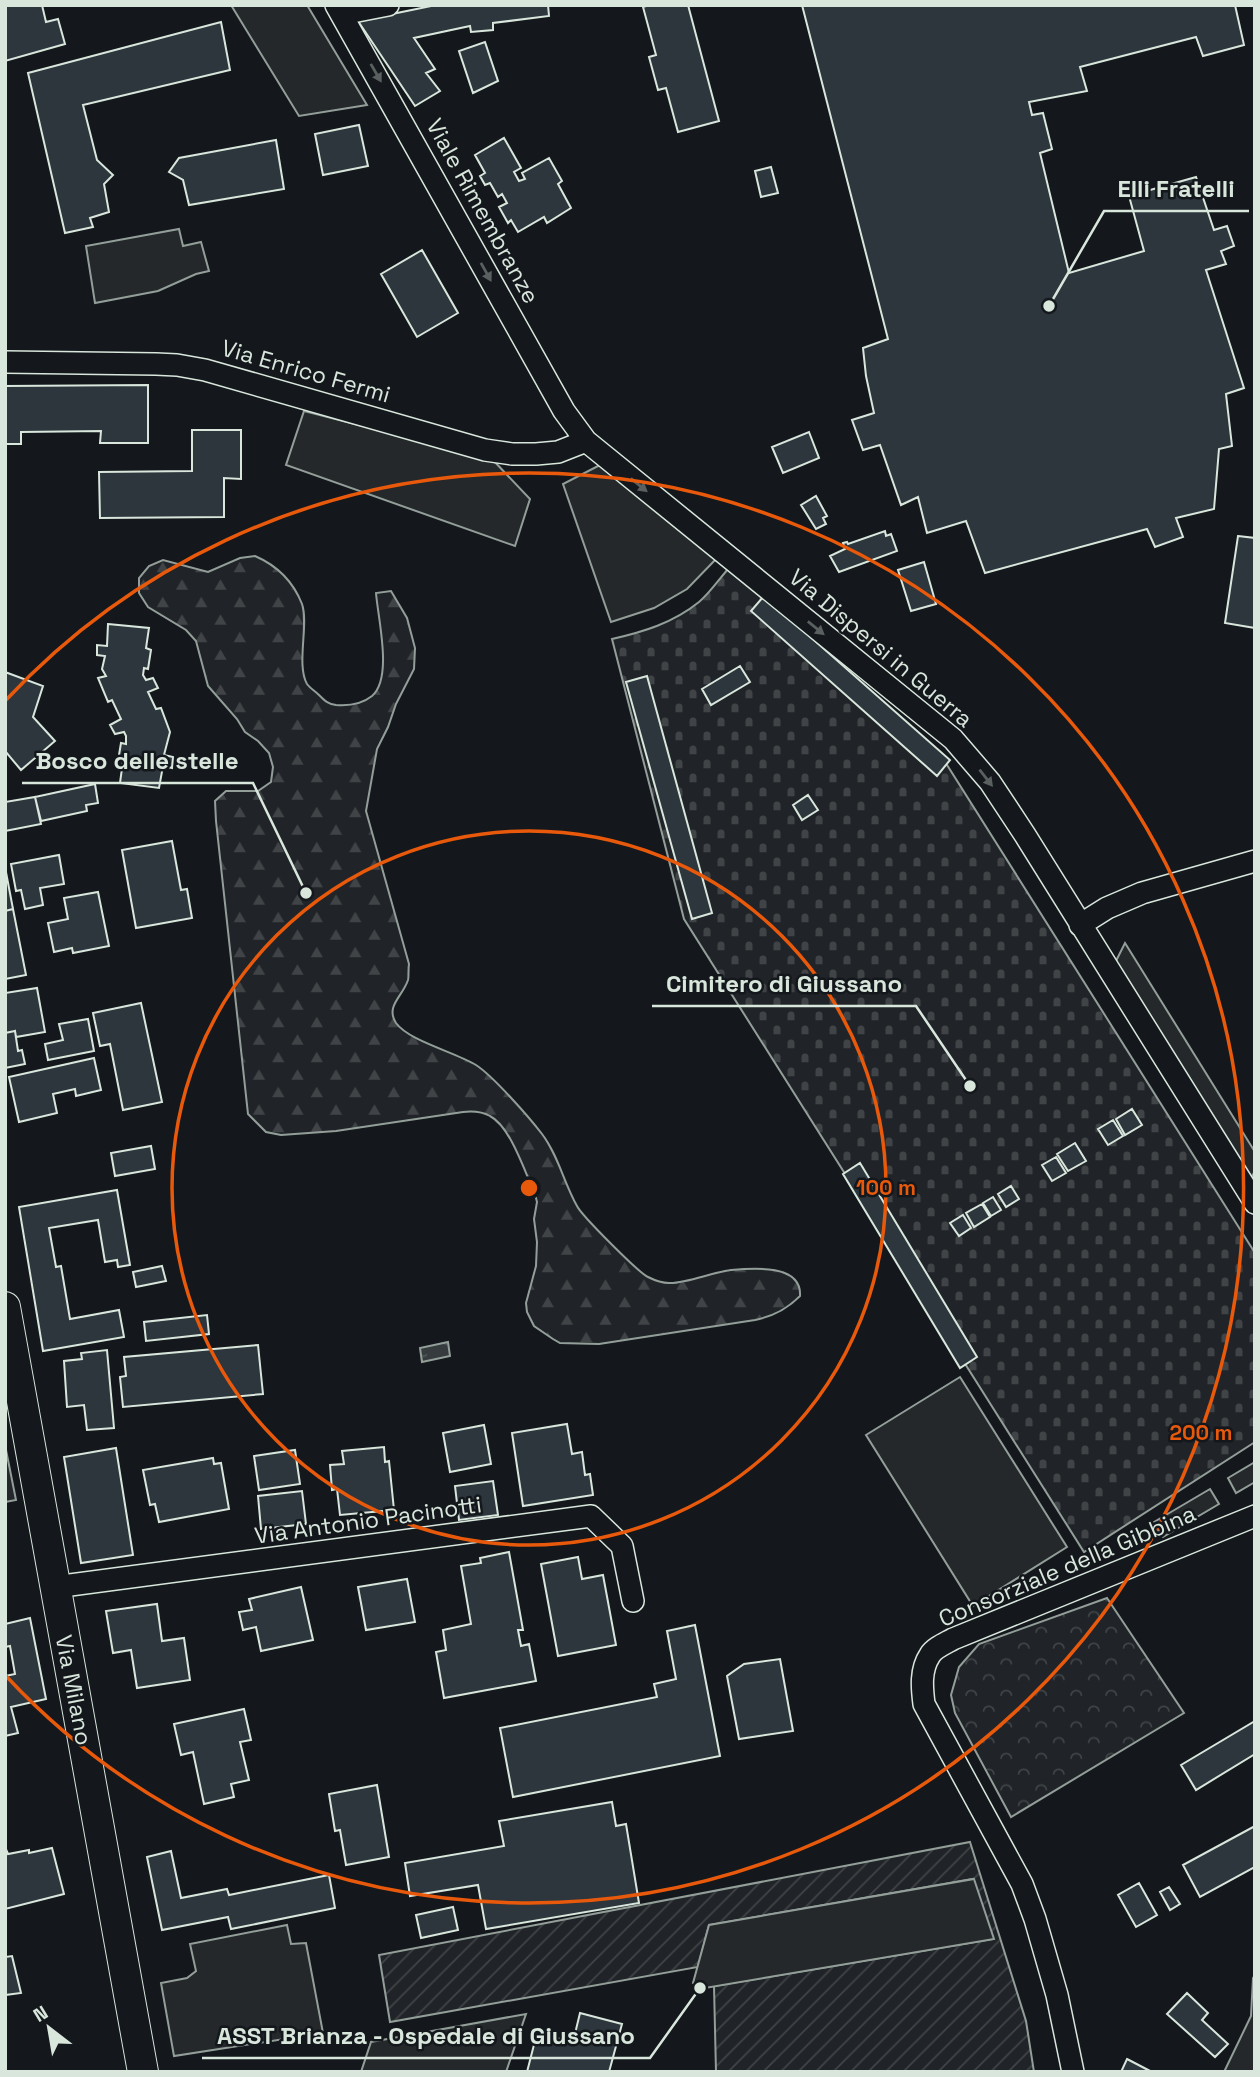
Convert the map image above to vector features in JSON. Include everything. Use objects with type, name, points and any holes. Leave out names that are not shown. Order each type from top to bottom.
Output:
[{"type":"street","points":[[339,10],[388,5]]},
{"type":"street","name":"Viale Rimembranze","points":[[339,10],[564,411],[586,441]]},
{"type":"street","name":"Via Enrico Fermi","points":[[5,362],[156,364],[196,368],[485,450],[512,454],[558,452],[586,441]]},
{"type":"street","name":"Via Dispersi in Guerra","points":[[586,441],[953,739],[990,782],[1080,925]]},
{"type":"street","points":[[1255,861],[1143,893],[1107,908],[1080,925],[1255,1203]]},
{"type":"street","name":"Via Milano","points":[[5,1307],[144,2072]]},
{"type":"street","name":"Consorziale della Gibbina","points":[[1073,2072],[1060,2007],[1035,1919],[1022,1884],[924,1704],[922,1679],[925,1668],[930,1653],[953,1639],[1255,1516]]},
{"type":"street","name":"Via Antonio Pacinotti","points":[[55,1587],[591,1517],[622,1546],[633,1601]]},
{"type":"green space","points":[[255,556],[271,564],[294,588],[304,612],[304,676],[308,685],[331,704],[360,703],[372,696],[378,687],[382,676],[383,647],[376,593],[391,591],[407,618],[415,648],[414,669],[377,749],[366,811],[409,964],[406,986],[394,1006],[393,1017],[396,1023],[421,1041],[476,1065],[501,1087],[548,1142],[581,1212],[648,1277],[669,1283],[731,1270],[775,1270],[793,1278],[799,1286],[800,1296],[790,1305],[755,1320],[599,1344],[560,1343],[534,1326],[527,1312],[526,1303],[536,1266],[534,1219],[537,1202],[511,1140],[490,1116],[480,1112],[466,1112],[336,1131],[281,1135],[266,1132],[248,1114],[215,801],[226,791],[258,791],[271,782],[273,767],[269,753],[245,732],[208,686],[196,641],[186,630],[148,607],[139,593],[139,578],[149,566],[163,560],[208,572],[240,558]]},
{"type":"green space","points":[[729,568],[942,757],[1255,1253],[1255,1442],[1084,1552],[684,919],[612,639],[646,630],[679,616],[703,598]]},
{"type":"green space","points":[[1107,1598],[1184,1713],[1011,1817],[955,1713],[951,1695],[959,1667],[979,1644]]},
{"type":"green space","points":[[970,1842],[1026,2021],[1034,2072],[716,2072],[714,1986],[993,1939],[973,1879],[709,1925],[698,1967],[390,2022],[379,1955]]},
{"type":"shaded area","points":[[231,5],[307,5],[367,105],[299,116]]},
{"type":"shaded area","points":[[179,229],[183,246],[201,242],[209,271],[158,291],[95,303],[86,246]]},
{"type":"shaded area","points":[[304,411],[492,459],[530,499],[515,546],[286,465]]},
{"type":"shaded area","points":[[600,465],[717,558],[687,589],[654,608],[611,622],[563,484]]},
{"type":"shaded area","points":[[1125,943],[1255,1152],[1255,1171],[1249,1181],[1114,965]]},
{"type":"shaded area","points":[[960,1377],[1067,1547],[973,1606],[866,1435]]},
{"type":"shaded area","points":[[5,1445],[16,1500],[5,1502]]},
{"type":"shaded area","points":[[1255,1462],[1255,1482],[1236,1493],[1228,1478]]},
{"type":"shaded area","points":[[1210,1489],[1219,1504],[1163,1537],[1154,1522]]},
{"type":"shaded area","points":[[974,1879],[994,1939],[705,1988],[693,1983],[709,1925]]},
{"type":"shaded area","points":[[287,1925],[291,1944],[306,1943],[323,2033],[174,2056],[161,1983],[187,1978],[196,1971],[190,1944]]},
{"type":"shaded area","points":[[1255,1975],[1255,2072],[1224,2072],[1251,2016]]},
{"type":"shaded area","points":[[526,2014],[506,2072],[361,2072],[371,2042]]},
{"type":"water","points":[[448,1342],[450,1356],[422,1362],[420,1348]]},
{"type":"building","points":[[5,5],[42,5],[46,22],[58,19],[65,44],[5,61]]},
{"type":"building","points":[[436,5],[548,5],[549,16],[493,23],[493,30],[471,32],[470,26],[414,38],[435,69],[426,73],[440,91],[415,106],[358,21]]},
{"type":"building","points":[[688,5],[719,121],[678,132],[666,88],[658,90],[649,57],[656,55],[643,7]]},
{"type":"building","points":[[802,5],[1235,5],[1244,45],[1203,56],[1196,37],[1080,67],[1087,91],[1029,102],[1032,115],[1043,113],[1052,149],[1040,153],[1069,273],[1144,251],[1129,196],[1196,177],[1214,230],[1227,226],[1234,246],[1221,251],[1226,264],[1206,270],[1244,388],[1226,394],[1232,446],[1219,449],[1214,509],[1176,518],[1183,537],[1155,547],[1147,529],[985,573],[966,521],[927,533],[918,497],[901,505],[880,445],[863,450],[852,420],[874,413],[863,348],[888,339]]},
{"type":"building","points":[[221,22],[230,70],[83,105],[97,160],[113,175],[104,184],[109,212],[90,218],[93,227],[65,233],[28,73]]},
{"type":"building","points":[[485,42],[498,81],[473,93],[459,51]]},
{"type":"building","points":[[359,125],[368,166],[323,175],[315,134]]},
{"type":"building","points":[[504,138],[521,168],[514,172],[519,181],[525,179],[522,173],[549,158],[562,181],[558,184],[571,208],[547,223],[544,217],[518,232],[511,220],[508,223],[499,207],[507,203],[502,194],[498,197],[490,183],[485,185],[480,176],[485,173],[475,155]]},
{"type":"building","points":[[276,140],[284,189],[189,205],[183,180],[169,172],[179,158]]},
{"type":"building","points":[[771,167],[778,193],[761,197],[755,171]]},
{"type":"building","points":[[422,250],[458,313],[417,337],[381,274]]},
{"type":"building","points":[[148,385],[148,443],[100,443],[101,431],[21,432],[21,444],[5,444],[5,386]]},
{"type":"building","points":[[192,430],[241,430],[241,479],[224,478],[224,517],[100,518],[99,472],[192,471]]},
{"type":"building","points":[[809,432],[819,458],[783,473],[772,447]]},
{"type":"building","points":[[816,496],[827,516],[823,518],[826,524],[816,529],[801,505]]},
{"type":"building","points":[[885,531],[886,536],[891,534],[897,551],[839,572],[830,556],[845,549],[843,543],[848,544]]},
{"type":"building","points":[[1238,536],[1255,538],[1255,628],[1225,623]]},
{"type":"building","points":[[924,562],[936,604],[911,611],[898,570]]},
{"type":"building","points":[[764,596],[950,760],[937,776],[751,611]]},
{"type":"building","points":[[108,624],[149,628],[146,648],[151,650],[148,669],[144,668],[143,675],[146,680],[153,678],[158,688],[148,692],[156,709],[161,708],[170,732],[164,755],[173,757],[172,768],[163,766],[159,788],[120,783],[123,761],[118,761],[121,743],[126,744],[126,736],[124,732],[115,734],[110,725],[121,719],[112,700],[108,702],[98,678],[106,676],[102,669],[105,656],[97,655],[97,645],[107,646]]},
{"type":"building","points":[[740,666],[750,682],[711,705],[702,689]]},
{"type":"building","points":[[5,672],[43,686],[33,717],[55,741],[21,770],[5,751]]},
{"type":"building","points":[[647,676],[712,913],[692,919],[626,682]]},
{"type":"building","points":[[95,784],[98,803],[86,805],[87,811],[41,821],[35,797]]},
{"type":"building","points":[[808,795],[818,810],[802,820],[793,805]]},
{"type":"building","points":[[35,797],[41,824],[5,831],[5,802]]},
{"type":"building","points":[[172,841],[181,890],[187,889],[192,918],[136,928],[122,850]]},
{"type":"building","points":[[59,855],[64,884],[40,888],[43,905],[25,909],[21,890],[16,891],[11,864]]},
{"type":"building","points":[[5,867],[13,909],[5,911]]},
{"type":"building","points":[[98,892],[109,946],[73,953],[72,948],[54,952],[48,923],[68,919],[64,898]]},
{"type":"building","points":[[13,909],[26,975],[5,979],[5,911]]},
{"type":"building","points":[[37,988],[45,1032],[16,1037],[15,1031],[5,1033],[5,993]]},
{"type":"building","points":[[141,1003],[162,1102],[123,1110],[110,1044],[100,1046],[93,1013]]},
{"type":"building","points":[[88,1019],[94,1051],[48,1060],[45,1044],[63,1040],[59,1024]]},
{"type":"building","points":[[15,1031],[18,1051],[22,1050],[25,1064],[5,1068],[5,1033]]},
{"type":"building","points":[[94,1058],[101,1090],[76,1096],[75,1089],[53,1094],[57,1113],[19,1122],[9,1077]]},
{"type":"building","points":[[1132,1109],[1142,1125],[1125,1135],[1116,1119]]},
{"type":"building","points":[[1113,1120],[1123,1136],[1108,1145],[1098,1129]]},
{"type":"building","points":[[1075,1143],[1086,1161],[1068,1171],[1057,1154]]},
{"type":"building","points":[[151,1146],[155,1169],[115,1176],[111,1153]]},
{"type":"building","points":[[1056,1157],[1066,1173],[1052,1181],[1042,1165]]},
{"type":"building","points":[[860,1163],[977,1357],[960,1368],[843,1174]]},
{"type":"building","points":[[1011,1186],[1019,1199],[1006,1207],[998,1194]]},
{"type":"building","points":[[117,1190],[130,1265],[118,1267],[117,1260],[105,1262],[98,1220],[49,1228],[56,1267],[61,1266],[70,1319],[119,1310],[124,1337],[43,1351],[19,1207]]},
{"type":"building","points":[[993,1197],[1001,1210],[991,1216],[983,1203]]},
{"type":"building","points":[[982,1204],[990,1217],[974,1227],[966,1213]]},
{"type":"building","points":[[963,1215],[971,1228],[959,1236],[950,1223]]},
{"type":"building","points":[[162,1266],[166,1281],[136,1287],[133,1272]]},
{"type":"building","points":[[207,1315],[209,1334],[146,1341],[144,1322]]},
{"type":"building","points":[[258,1345],[263,1394],[123,1407],[120,1377],[126,1376],[124,1357]]},
{"type":"building","points":[[107,1350],[114,1428],[87,1430],[84,1405],[67,1407],[64,1361],[82,1359],[81,1353]]},
{"type":"building","points":[[567,1424],[572,1454],[582,1452],[585,1475],[590,1474],[593,1495],[523,1506],[512,1433]]},
{"type":"building","points":[[484,1425],[491,1464],[450,1472],[443,1433]]},
{"type":"building","points":[[384,1447],[385,1462],[389,1461],[394,1510],[340,1515],[337,1489],[332,1490],[330,1465],[344,1464],[342,1451]]},
{"type":"building","points":[[116,1448],[133,1555],[81,1563],[64,1457]]},
{"type":"building","points":[[295,1450],[300,1484],[259,1490],[254,1456]]},
{"type":"building","points":[[213,1458],[214,1464],[221,1463],[229,1509],[159,1522],[155,1504],[150,1505],[143,1470]]},
{"type":"building","points":[[493,1481],[498,1515],[459,1520],[455,1486]]},
{"type":"building","points":[[302,1491],[306,1524],[261,1529],[258,1496]]},
{"type":"building","points":[[509,1552],[523,1630],[518,1630],[521,1646],[529,1644],[536,1681],[444,1698],[436,1652],[446,1650],[443,1630],[471,1624],[461,1566],[481,1563],[480,1558]]},
{"type":"building","points":[[578,1557],[582,1579],[603,1575],[616,1645],[558,1656],[541,1564]]},
{"type":"building","points":[[407,1579],[415,1622],[366,1630],[358,1587]]},
{"type":"building","points":[[301,1587],[313,1640],[261,1651],[256,1627],[243,1630],[239,1612],[252,1610],[249,1599]]},
{"type":"building","points":[[157,1604],[162,1641],[184,1638],[190,1680],[137,1688],[131,1650],[113,1653],[106,1611]]},
{"type":"building","points":[[30,1618],[46,1699],[11,1707],[18,1733],[5,1736],[5,1676],[15,1674],[10,1646],[5,1647],[5,1624]]},
{"type":"building","points":[[695,1625],[720,1756],[513,1797],[500,1728],[657,1697],[654,1684],[676,1679],[667,1631]]},
{"type":"building","points":[[780,1659],[793,1731],[739,1739],[727,1676],[744,1664]]},
{"type":"building","points":[[244,1709],[251,1740],[240,1742],[249,1780],[231,1784],[234,1797],[204,1804],[193,1752],[181,1755],[174,1724]]},
{"type":"building","points":[[1255,1721],[1255,1754],[1196,1790],[1181,1765]]},
{"type":"building","points":[[377,1785],[389,1857],[346,1865],[340,1830],[335,1831],[329,1794]]},
{"type":"building","points":[[612,1802],[616,1826],[626,1824],[639,1903],[486,1929],[478,1885],[410,1896],[405,1863],[504,1846],[499,1821]]},
{"type":"building","points":[[1255,1826],[1255,1867],[1200,1897],[1183,1865]]},
{"type":"building","points":[[5,1847],[8,1854],[52,1848],[64,1894],[5,1909]]},
{"type":"building","points":[[171,1851],[181,1898],[227,1889],[229,1895],[329,1875],[335,1908],[231,1929],[228,1917],[162,1930],[147,1857]]},
{"type":"building","points":[[1139,1883],[1157,1915],[1136,1927],[1118,1895]]},
{"type":"building","points":[[1169,1887],[1180,1904],[1170,1910],[1160,1892]]},
{"type":"building","points":[[453,1907],[458,1930],[421,1938],[416,1915]]},
{"type":"building","points":[[12,1956],[21,1993],[5,1995],[5,1957]]},
{"type":"building","points":[[1187,1993],[1208,2013],[1202,2020],[1228,2044],[1215,2057],[1167,2014]]},
{"type":"building","points":[[580,2013],[622,2024],[609,2072],[527,2072],[537,2033],[573,2042]]},
{"type":"building","points":[[1127,2059],[1152,2072],[1121,2072]]},
{"type":"place","name":"Elli Fratelli","points":[[1049,306]]},
{"type":"place","name":"Bosco delle stelle","points":[[306,893]]},
{"type":"place","name":"Cimitero di Giussano","points":[[970,1086]]},
{"type":"place","name":"ASST Brianza - Ospedale di Giussano","points":[[700,1988]]}]
